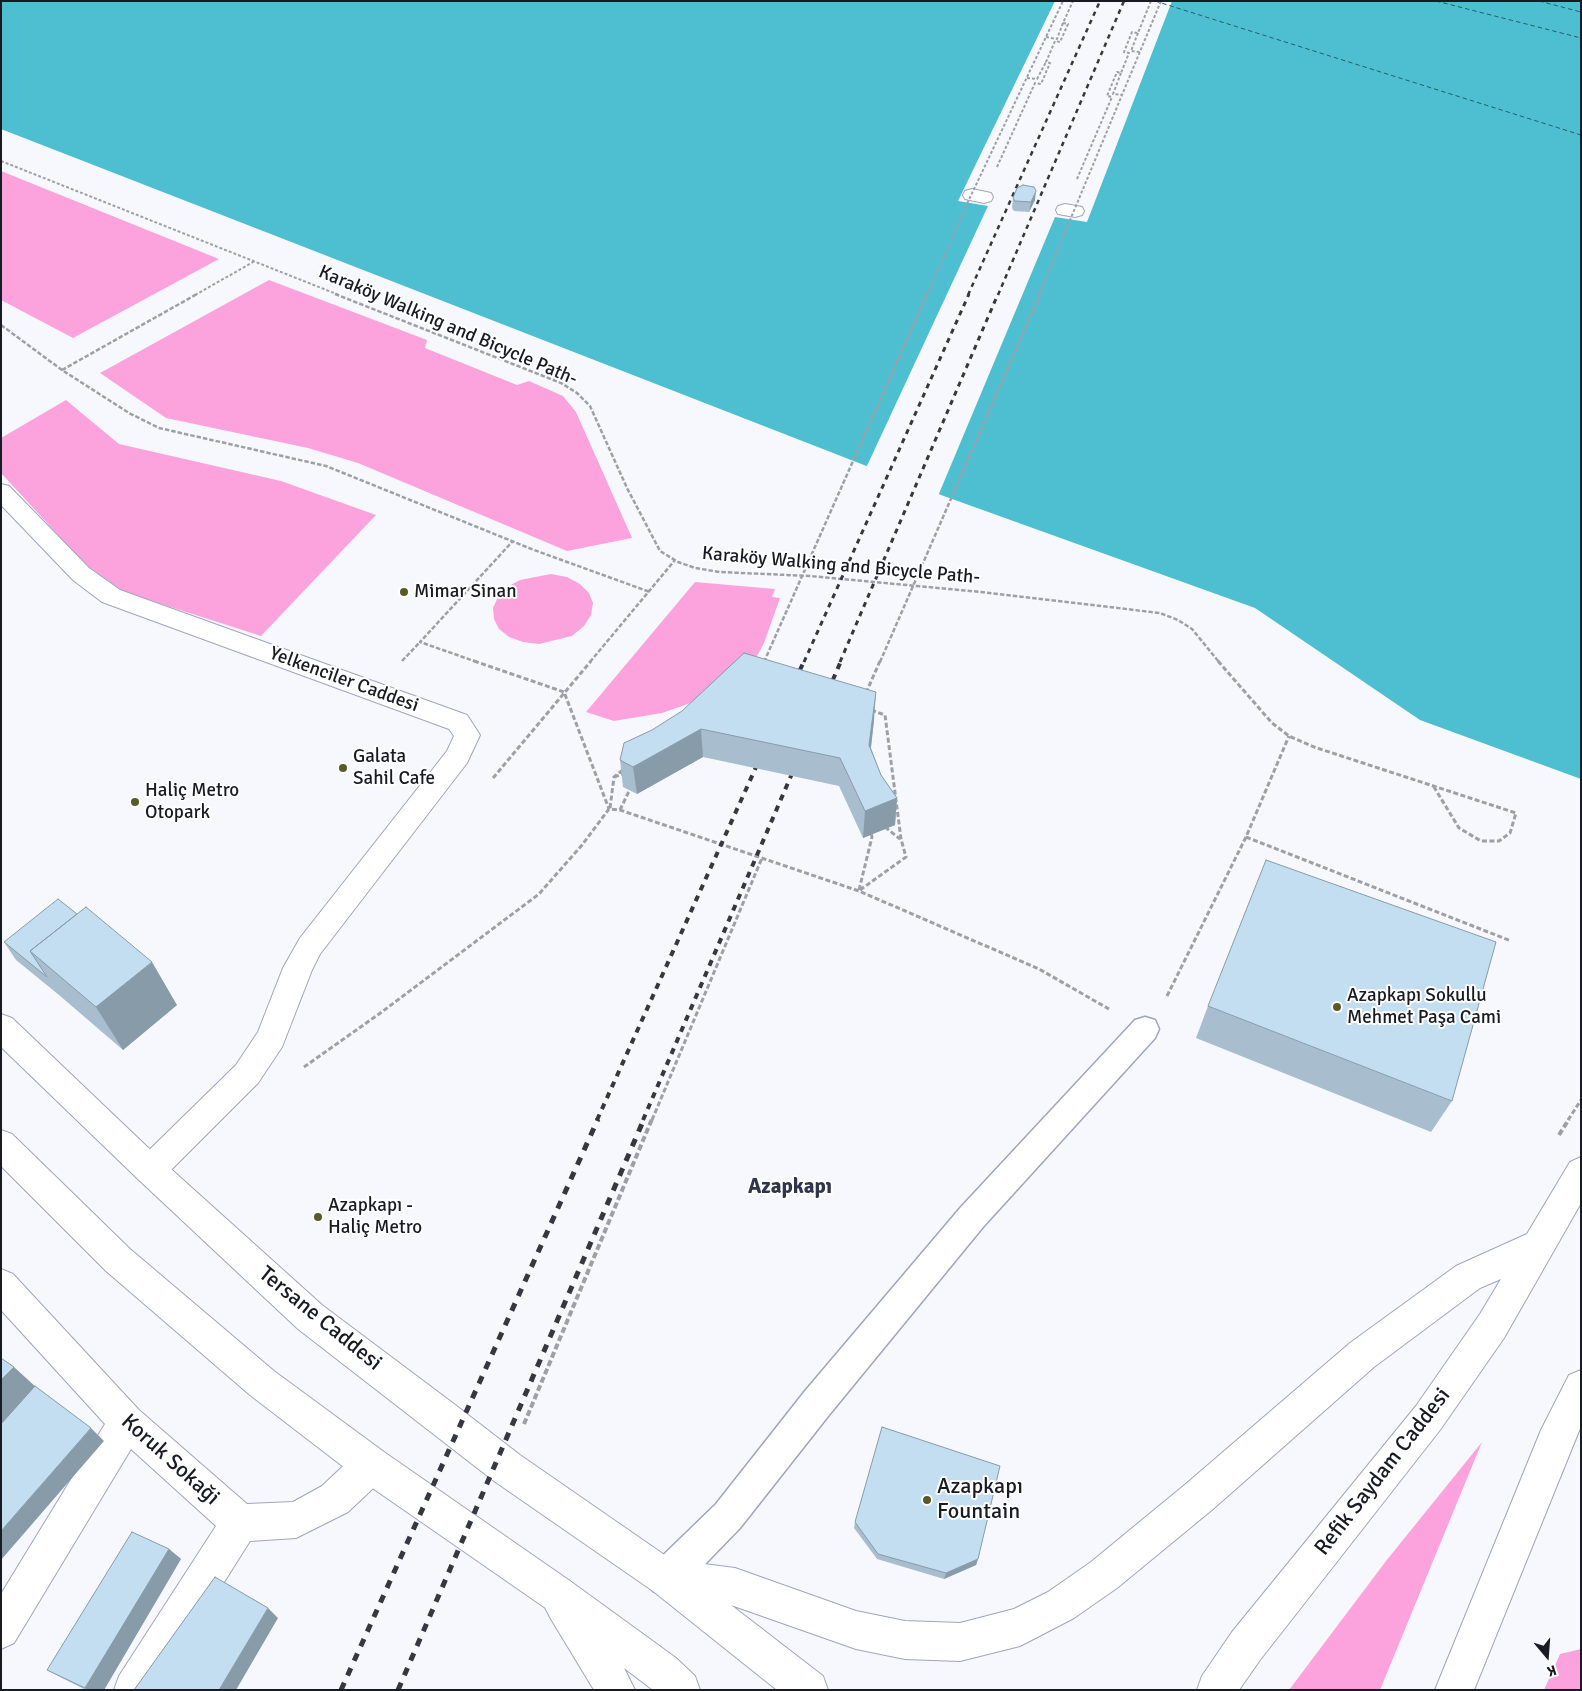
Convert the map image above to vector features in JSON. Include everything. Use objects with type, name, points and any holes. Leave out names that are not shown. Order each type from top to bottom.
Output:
[{"type":"main road","name":"Yelkenciler Caddesi","points":[[1,491],[81,574],[111,596],[458,722],[467,735],[458,756],[310,946],[298,968],[271,1038],[247,1074],[150,1170]]},
{"type":"main road","name":"Tersane Caddesi","points":[[1,1027],[150,1170],[310,1318],[442,1416],[507,1468],[666,1578],[809,1690]]},
{"type":"main road","points":[[1,1144],[118,1260],[262,1383],[371,1465],[557,1594],[662,1672],[681,1690]]},
{"type":"main road","name":"Refik Saydam Caddesi","points":[[1216,1690],[1246,1646],[1428,1418],[1492,1326],[1581,1172]]},
{"type":"main road","points":[[666,1578],[735,1587],[856,1630],[905,1640],[960,1642],[1020,1627],[1061,1605],[1104,1575],[1369,1349],[1468,1277],[1537,1246]]},
{"type":"main road","name":"Koruk Sokaği","points":[[5,1297],[127,1422],[240,1523]]},
{"type":"main road","points":[[1454,1690],[1554,1442],[1581,1387]]},
{"type":"main road","points":[[1,1630],[127,1422]]},
{"type":"main road","points":[[133,1690],[240,1523],[296,1520],[334,1498],[371,1465]]},
{"type":"main road","points":[[557,1594],[616,1690]]},
{"type":"lane","points":[[666,1578],[728,1516],[817,1403],[972,1217],[1145,1029]]},
{"type":"path","points":[[761,670],[978,196],[1027,78],[1063,1]]},
{"type":"path","points":[[1046,37],[1057,39],[1073,1]]},
{"type":"path","points":[[1140,52],[1131,50],[1151,1]]},
{"type":"path","points":[[864,698],[1161,1]]},
{"type":"path","points":[[1027,78],[1037,80],[1056,41],[1060,42],[1068,24],[1063,23]]},
{"type":"path","points":[[1122,95],[1113,94],[1129,53],[1124,52],[1126,46],[1132,32],[1138,33]]},
{"type":"path","points":[[978,196],[1035,83],[1041,84],[1050,63],[1046,62]]},
{"type":"path","points":[[1070,211],[1112,97],[1107,96],[1117,72],[1121,73]]},
{"type":"path","name":"Karaköy Walking and Bicycle Path-","points":[[1,161],[562,383],[577,392],[590,406],[627,488],[660,550],[678,562],[695,568],[720,572],[810,576],[981,592],[1160,613],[1178,620],[1192,629],[1241,689],[1272,723],[1289,736],[1314,747],[1516,813],[1510,833],[1499,841],[1481,841],[1459,828],[1434,787]]},
{"type":"path","points":[[62,370],[255,262]]},
{"type":"path","points":[[1,325],[62,370],[129,413],[159,428],[326,466],[512,542],[650,592]]},
{"type":"path","points":[[512,542],[420,642],[564,692],[609,809]]},
{"type":"path","points":[[859,890],[906,857],[901,839],[885,715],[868,709]]},
{"type":"path","points":[[609,809],[620,810],[859,890],[1039,969],[1145,1029],[1164,1002],[1246,837],[1289,736]]},
{"type":"path","points":[[303,1068],[379,1014],[539,894],[582,845],[609,809],[614,776],[630,764]]},
{"type":"path","points":[[614,776],[631,773]]},
{"type":"path","points":[[620,810],[630,788],[638,783]]},
{"type":"path","points":[[880,820],[885,827],[901,839]]},
{"type":"path","points":[[859,890],[872,837],[869,828]]},
{"type":"path","points":[[1246,837],[1511,941]]},
{"type":"path","points":[[507,1468],[526,1417],[762,858]]},
{"type":"shaded area","points":[[1,171],[219,259],[73,338],[1,300]]},
{"type":"shaded area","points":[[269,280],[427,340],[425,348],[517,385],[529,381],[563,396],[576,412],[632,538],[567,551],[358,463],[308,448],[166,418],[100,373]]},
{"type":"shaded area","points":[[66,400],[119,444],[281,481],[376,515],[261,636],[105,586],[1,473],[1,438]]},
{"type":"shaded area","points":[[551,574],[567,577],[580,584],[589,593],[593,603],[591,615],[584,626],[572,636],[539,644],[523,642],[509,637],[499,629],[494,619],[493,608],[498,597],[507,587],[520,580]]},
{"type":"shaded area","points":[[695,582],[775,589],[772,597],[780,598],[764,643],[750,669],[705,698],[662,713],[614,721],[586,712]]},
{"type":"shaded area","points":[[1482,1442],[1380,1690],[1289,1690],[1386,1561]]},
{"type":"shaded area","points":[[1581,1649],[1580,1690],[1544,1690],[1560,1654]]},
{"type":"water","points":[[1,1],[1581,1],[1581,779],[1420,720],[1255,608],[941,495],[1,129]]},
{"type":"pier","points":[[1055,1],[1172,1],[1087,222],[1055,217],[938,496],[866,468],[988,206],[958,201]]},
{"type":"building","points":[[1023,185],[1034,187],[1036,191],[1031,202],[1015,201],[1013,198],[1017,188]]},
{"type":"building","points":[[744,653],[876,692],[869,745],[881,775],[897,798],[865,811],[840,758],[701,729],[633,767],[620,760],[624,743],[652,730],[682,711]]},
{"type":"building","name":"Azapkapı Sokullu Mehmet Paşa Cami","points":[[1266,860],[1496,942],[1452,1101],[1208,1006]]},
{"type":"building","points":[[58,899],[77,914],[30,951],[47,977],[4,942]]},
{"type":"building","points":[[86,907],[152,962],[96,1007],[30,951]]},
{"type":"building","points":[[1,1358],[14,1367],[1,1380]]},
{"type":"building","points":[[35,1386],[91,1428],[1,1531],[1,1424]]},
{"type":"building","name":"Azapkapı Fountain","points":[[882,1427],[1000,1466],[978,1559],[946,1573],[878,1554],[855,1522]]},
{"type":"building","points":[[132,1532],[169,1549],[85,1688],[47,1670]]},
{"type":"building","points":[[215,1577],[268,1608],[219,1690],[134,1690]]},
{"type":"ferry route","points":[[1155,1],[1581,135]]},
{"type":"ferry route","points":[[1436,1],[1581,38]]},
{"type":"ferry route","points":[[1539,1],[1581,12]]},
{"type":"railway","points":[[968,295],[1100,1]]},
{"type":"railway","points":[[998,295],[1124,1]]},
{"type":"railway","points":[[804,662],[969,294]]},
{"type":"railway","points":[[840,662],[998,294]]},
{"type":"railway","points":[[795,681],[804,661]]},
{"type":"railway","points":[[828,691],[841,661]]},
{"type":"railway","points":[[597,1120],[761,756]]},
{"type":"railway","points":[[643,1120],[797,762]]},
{"type":"railway","points":[[341,1690],[598,1119]]},
{"type":"railway","points":[[398,1690],[644,1119]]},
{"type":"place","name":"Mimar Sinan","points":[[404,592]]},
{"type":"place","name":"Galata Sahil Cafe","points":[[343,768]]},
{"type":"place","name":"Haliç Metro Otopark","points":[[135,802]]},
{"type":"place","name":"Azapkapı Sokullu Mehmet Paşa Cami","points":[[1337,1007]]},
{"type":"place","name":"Azapkapı - Haliç Metro","points":[[318,1217]]},
{"type":"place","name":"Azapkapı Fountain","points":[[927,1500]]},
{"type":"district","name":"Azapkapı","points":[[790,1187]]}]
